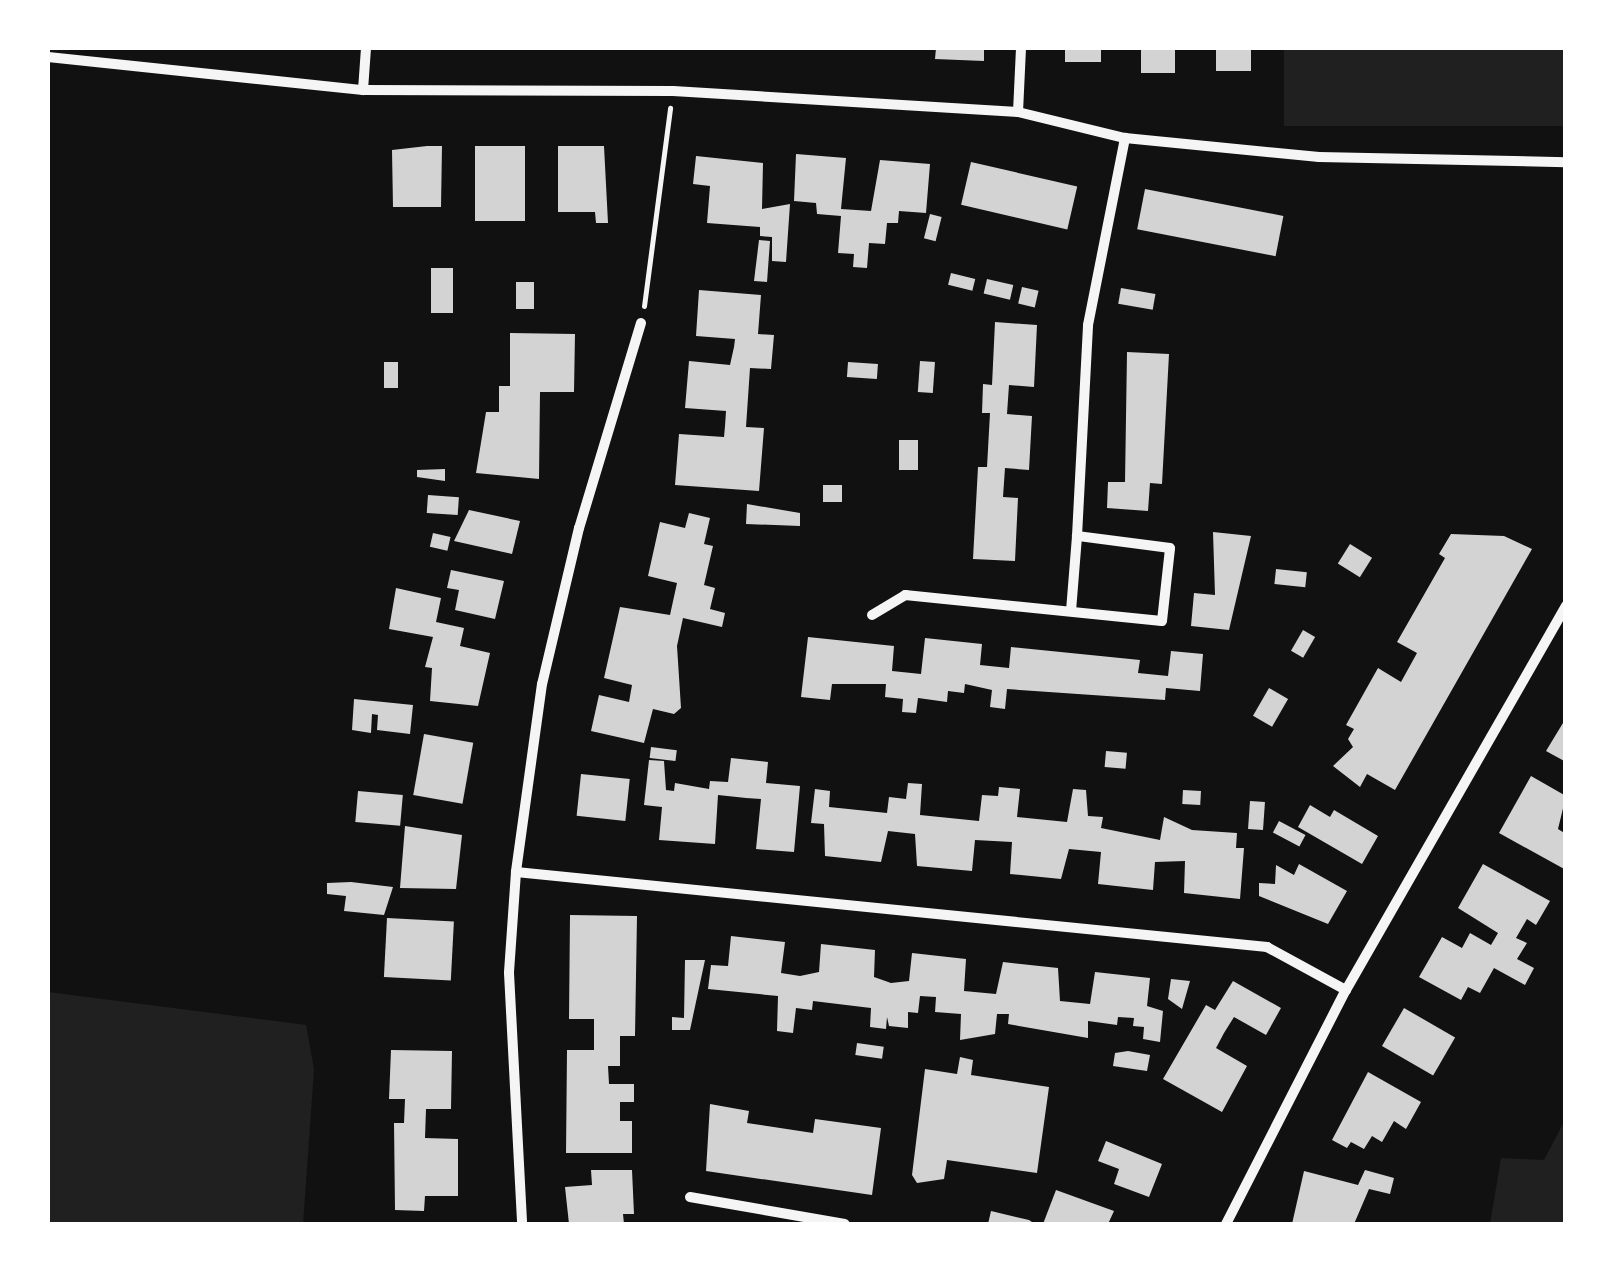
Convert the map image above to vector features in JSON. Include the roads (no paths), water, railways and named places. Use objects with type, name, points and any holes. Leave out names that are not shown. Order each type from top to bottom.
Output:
[{"type":"street","points":[[363,90],[366,48]]},
{"type":"street","points":[[1018,112],[1021,48]]},
{"type":"street","points":[[48,57],[363,90],[673,90],[1018,112],[1125,138],[1319,157],[1566,162]]},
{"type":"street","points":[[1070,611],[1088,324],[1125,138]]},
{"type":"street","points":[[522,1224],[508,973],[516,872],[542,684],[578,528],[641,323]]},
{"type":"street","points":[[872,615],[904,596],[1162,621],[1170,548],[1077,536]]},
{"type":"street","points":[[1226,1224],[1346,990],[1566,606]]},
{"type":"street","points":[[516,872],[1266,948],[1346,990]]},
{"type":"street","points":[[690,1198],[846,1224]]}]
